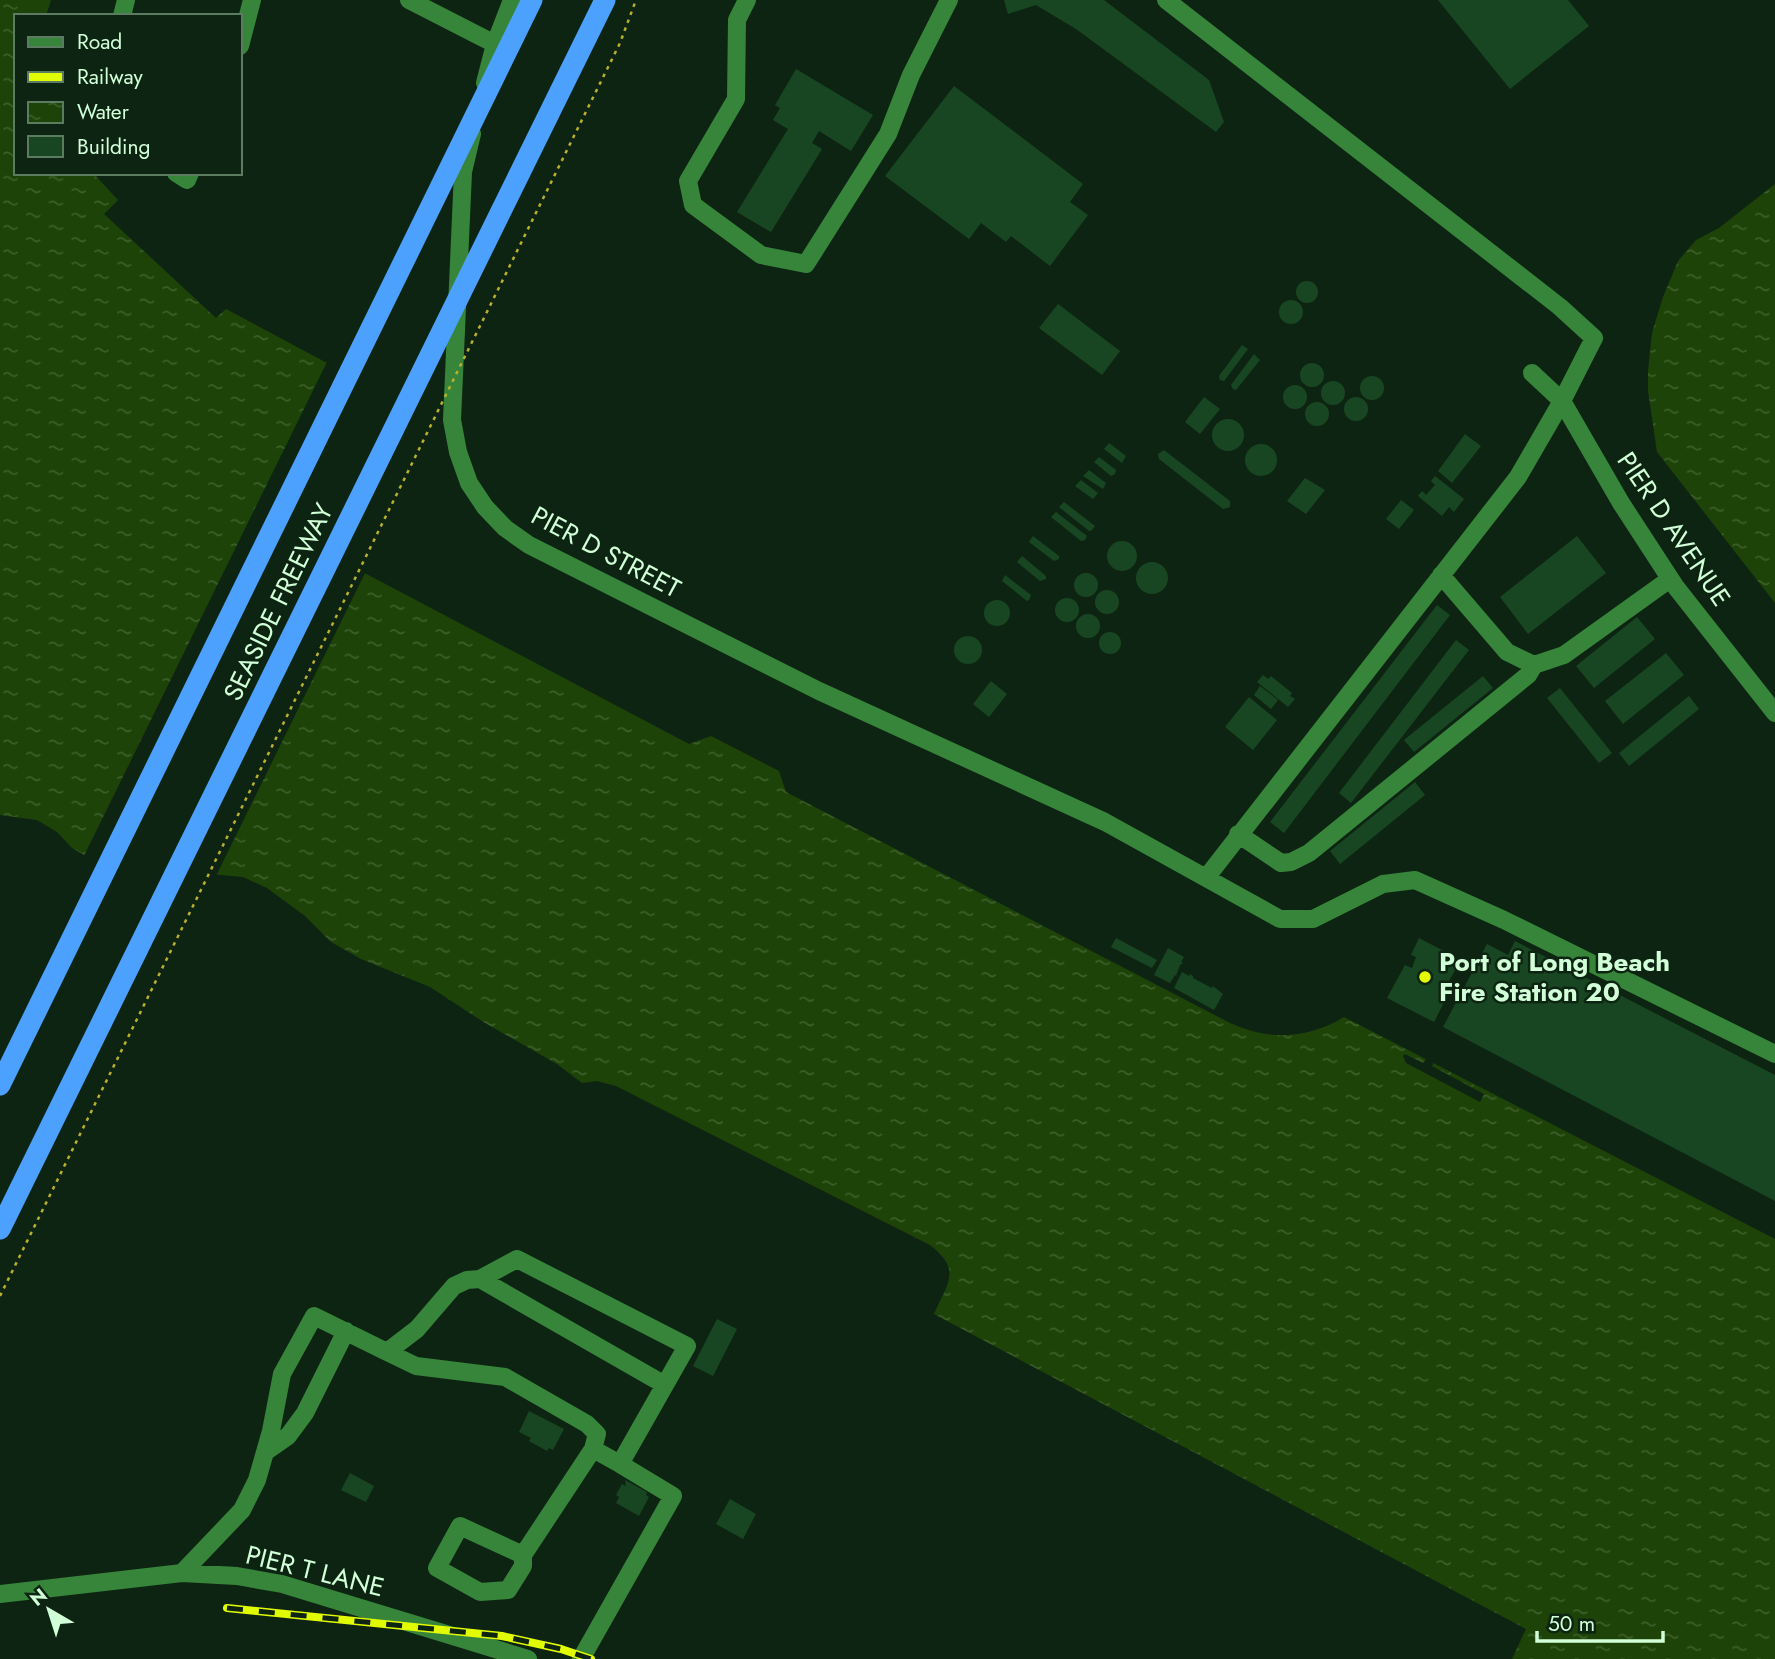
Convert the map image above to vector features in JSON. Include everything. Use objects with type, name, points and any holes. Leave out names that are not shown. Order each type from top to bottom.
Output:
[{"type":"highway","name":"SEASIDE FREEWAY","points":[[0,1085],[532,0]]},
{"type":"highway","name":"SEASIDE FREEWAY","points":[[0,1229],[605,0]]},
{"type":"street","points":[[242,38],[252,0]]},
{"type":"street","points":[[409,0],[495,44]]},
{"type":"street","name":"PIER D STREET","points":[[512,0],[495,44],[463,172],[452,420],[468,483],[485,507],[505,528],[556,561],[819,691],[1105,822],[1280,919],[1313,919],[1383,884],[1415,880],[1504,920],[1775,1054]]},
{"type":"street","points":[[747,0],[737,20],[736,99],[688,181],[693,205],[761,254],[806,264],[888,134],[911,75],[949,0]]},
{"type":"street","points":[[1166,0],[1560,307],[1594,338],[1562,401],[1518,477],[1206,878]]},
{"type":"street","name":"PIER D AVENUE","points":[[1532,373],[1562,401],[1621,503],[1670,579],[1775,713]]},
{"type":"street","points":[[1441,575],[1507,652],[1534,665]]},
{"type":"street","points":[[1238,834],[1281,863],[1291,862],[1308,853],[1528,675],[1534,665],[1564,656],[1670,579]]},
{"type":"street","points":[[387,1352],[417,1329],[454,1286],[467,1280],[480,1279],[517,1259],[687,1346],[620,1464]]},
{"type":"street","points":[[480,1279],[665,1385]]},
{"type":"street","points":[[182,1573],[242,1510],[257,1480],[282,1374],[314,1316],[416,1366],[505,1377],[587,1424],[597,1434],[593,1449],[523,1555],[523,1566],[508,1590],[480,1592],[437,1568],[460,1526],[523,1555]]},
{"type":"street","points":[[265,1452],[288,1436],[306,1413],[346,1331]]},
{"type":"street","points":[[581,1659],[673,1496],[593,1449]]},
{"type":"street","name":"PIER T LANE","points":[[0,1594],[182,1573],[237,1576],[282,1584],[528,1659]]},
{"type":"path","points":[[0,1296],[474,342],[620,43],[636,0]]},
{"type":"water","points":[[0,0],[51,0],[47,14],[14,14],[14,175],[95,175],[118,200],[104,214],[216,318],[226,309],[327,363],[314,501],[322,528],[355,568],[689,744],[711,736],[779,771],[786,792],[1230,1023],[1259,1033],[1288,1035],[1316,1030],[1344,1017],[1775,1239],[1775,1659],[1512,1659],[1526,1629],[934,1314],[947,1285],[949,1269],[940,1254],[930,1245],[616,1086],[597,1081],[582,1083],[557,1064],[485,1023],[430,987],[361,959],[331,942],[305,916],[267,888],[243,877],[100,864],[72,848],[57,832],[37,820],[0,815]]},
{"type":"water","points":[[1775,184],[1775,603],[1657,452],[1648,391],[1648,371],[1652,333],[1678,261],[1696,240],[1719,228]]},
{"type":"pier","points":[[328,360],[340,388],[329,435],[323,502],[318,505],[325,526],[338,546],[366,571],[215,878],[155,892],[138,887],[124,877],[83,858]]},
{"type":"pier","points":[[1405,1054],[1423,1063],[1426,1059],[1434,1062],[1432,1066],[1484,1094],[1480,1102],[1406,1063],[1403,1056]]},
{"type":"building","points":[[1004,0],[1104,0],[1209,80],[1224,122],[1216,132],[1076,29],[1036,5],[1008,14]]},
{"type":"building","points":[[1438,0],[1568,0],[1589,26],[1510,89]]},
{"type":"building","points":[[796,69],[873,115],[851,151],[819,131],[812,143],[822,149],[771,232],[737,212],[788,129],[773,120],[780,108],[775,105]]},
{"type":"building","points":[[954,86],[1083,184],[1070,202],[1088,215],[1050,266],[1011,236],[1006,242],[981,223],[969,239],[885,176]]},
{"type":"building","points":[[1303,281],[1311,281],[1318,288],[1318,296],[1311,303],[1303,303],[1296,296],[1296,288]]},
{"type":"building","points":[[1291,300],[1299,304],[1303,312],[1299,320],[1291,324],[1283,320],[1279,312],[1283,304]]},
{"type":"building","points":[[1058,304],[1120,351],[1102,375],[1039,328]]},
{"type":"building","points":[[1242,345],[1248,349],[1224,381],[1220,380],[1219,376]]},
{"type":"building","points":[[1254,354],[1260,360],[1236,390],[1233,389],[1231,385]]},
{"type":"building","points":[[1312,363],[1321,366],[1324,375],[1321,384],[1312,387],[1303,384],[1300,375],[1303,366]]},
{"type":"building","points":[[1372,376],[1381,379],[1384,388],[1381,397],[1372,400],[1363,397],[1360,388],[1363,379]]},
{"type":"building","points":[[1333,381],[1344,388],[1345,393],[1338,404],[1333,405],[1322,398],[1321,393],[1328,382]]},
{"type":"building","points":[[1295,385],[1306,392],[1307,397],[1300,408],[1295,409],[1284,402],[1283,397],[1290,386]]},
{"type":"building","points":[[1204,397],[1220,409],[1200,434],[1185,422]]},
{"type":"building","points":[[1356,397],[1364,401],[1368,409],[1364,417],[1356,421],[1348,417],[1344,409],[1348,401]]},
{"type":"building","points":[[1317,402],[1325,406],[1329,414],[1325,422],[1317,426],[1309,422],[1305,414],[1309,406]]},
{"type":"building","points":[[1228,419],[1240,423],[1244,435],[1240,447],[1228,451],[1216,447],[1212,435],[1216,423]]},
{"type":"building","points":[[1465,434],[1481,446],[1452,483],[1438,471]]},
{"type":"building","points":[[1109,443],[1126,456],[1122,463],[1104,449]]},
{"type":"building","points":[[1261,444],[1273,448],[1277,460],[1273,472],[1261,476],[1249,472],[1245,460],[1249,448]]},
{"type":"building","points":[[1164,450],[1230,501],[1230,507],[1223,509],[1159,459],[1158,454]]},
{"type":"building","points":[[1099,457],[1116,470],[1115,474],[1111,476],[1094,462]]},
{"type":"building","points":[[1089,470],[1106,483],[1103,489],[1083,476]]},
{"type":"building","points":[[1435,476],[1464,499],[1454,512],[1449,507],[1442,516],[1418,496],[1422,491],[1426,495],[1435,485],[1431,481]]},
{"type":"building","points":[[1305,478],[1325,490],[1306,514],[1287,501]]},
{"type":"building","points":[[1081,480],[1098,493],[1093,499],[1075,486]]},
{"type":"building","points":[[1401,500],[1414,510],[1399,529],[1386,519]]},
{"type":"building","points":[[1064,502],[1095,526],[1092,530],[1089,531],[1059,507]]},
{"type":"building","points":[[1056,512],[1087,536],[1085,540],[1081,541],[1051,517]]},
{"type":"building","points":[[1033,536],[1059,556],[1059,559],[1054,561],[1029,542]]},
{"type":"building","points":[[1577,536],[1606,573],[1528,634],[1500,597]]},
{"type":"building","points":[[1122,541],[1133,545],[1137,556],[1133,567],[1122,571],[1111,567],[1107,556],[1111,545]]},
{"type":"building","points":[[1022,556],[1046,576],[1046,579],[1040,581],[1017,562]]},
{"type":"building","points":[[1152,562],[1163,567],[1168,578],[1163,589],[1152,594],[1141,589],[1136,578],[1141,567]]},
{"type":"building","points":[[1086,573],[1094,577],[1098,585],[1094,593],[1086,597],[1078,593],[1074,585],[1078,577]]},
{"type":"building","points":[[1005,575],[1031,595],[1029,600],[1002,581]]},
{"type":"building","points":[[1107,590],[1116,593],[1119,602],[1116,611],[1107,614],[1098,611],[1095,602],[1098,593]]},
{"type":"building","points":[[1067,598],[1075,602],[1079,610],[1075,618],[1067,622],[1059,618],[1055,610],[1059,602]]},
{"type":"building","points":[[997,600],[1006,604],[1010,613],[1006,622],[997,626],[988,622],[984,613],[988,604]]},
{"type":"building","points":[[1437,605],[1450,615],[1284,833],[1270,822]]},
{"type":"building","points":[[1088,614],[1096,618],[1100,626],[1096,634],[1088,638],[1080,634],[1076,626],[1080,618]]},
{"type":"building","points":[[1637,617],[1655,639],[1594,688],[1576,666]]},
{"type":"building","points":[[1110,632],[1118,635],[1121,643],[1118,651],[1110,654],[1102,651],[1099,643],[1102,635]]},
{"type":"building","points":[[968,636],[978,640],[982,650],[978,660],[968,664],[958,660],[954,650],[958,640]]},
{"type":"building","points":[[1456,640],[1469,650],[1351,803],[1339,793]]},
{"type":"building","points":[[1666,653],[1684,675],[1623,724],[1605,701]]},
{"type":"building","points":[[1263,675],[1268,679],[1271,676],[1292,693],[1290,696],[1295,699],[1288,707],[1257,682]]},
{"type":"building","points":[[1483,676],[1493,688],[1414,752],[1404,740]]},
{"type":"building","points":[[991,681],[1007,694],[989,717],[973,704]]},
{"type":"building","points":[[1260,686],[1278,700],[1271,709],[1254,695]]},
{"type":"building","points":[[1560,688],[1612,753],[1599,763],[1547,698]]},
{"type":"building","points":[[1689,696],[1699,709],[1629,766],[1619,753]]},
{"type":"building","points":[[1249,697],[1277,720],[1253,750],[1225,727]]},
{"type":"building","points":[[1415,782],[1425,795],[1340,864],[1330,851]]},
{"type":"building","points":[[1116,938],[1157,960],[1152,968],[1111,947]]},
{"type":"building","name":"Port of Long Beach Fire Station 20","points":[[1419,938],[1461,960],[1446,986],[1451,989],[1434,1022],[1387,998],[1405,965],[1412,968],[1416,957],[1411,955]]},
{"type":"building","points":[[1515,941],[1775,1075],[1775,1201],[1443,1027],[1487,944],[1508,955]]},
{"type":"building","points":[[1168,948],[1184,957],[1170,983],[1154,975]]},
{"type":"building","points":[[1182,972],[1212,988],[1213,986],[1223,994],[1214,1010],[1174,988]]},
{"type":"building","points":[[717,1319],[737,1329],[713,1376],[693,1366]]},
{"type":"building","points":[[529,1411],[564,1429],[553,1450],[549,1448],[547,1451],[519,1432]]},
{"type":"building","points":[[350,1473],[374,1486],[366,1502],[341,1490]]},
{"type":"building","points":[[625,1480],[647,1492],[649,1497],[639,1516],[616,1503],[619,1497],[616,1495],[622,1484],[626,1486]]},
{"type":"building","points":[[730,1499],[756,1514],[743,1539],[716,1524]]},
{"type":"railway","points":[[227,1608],[502,1636],[561,1649],[591,1659]]},
{"type":"place","name":"Port of Long Beach Fire Station 20","points":[[1425,977]]}]
